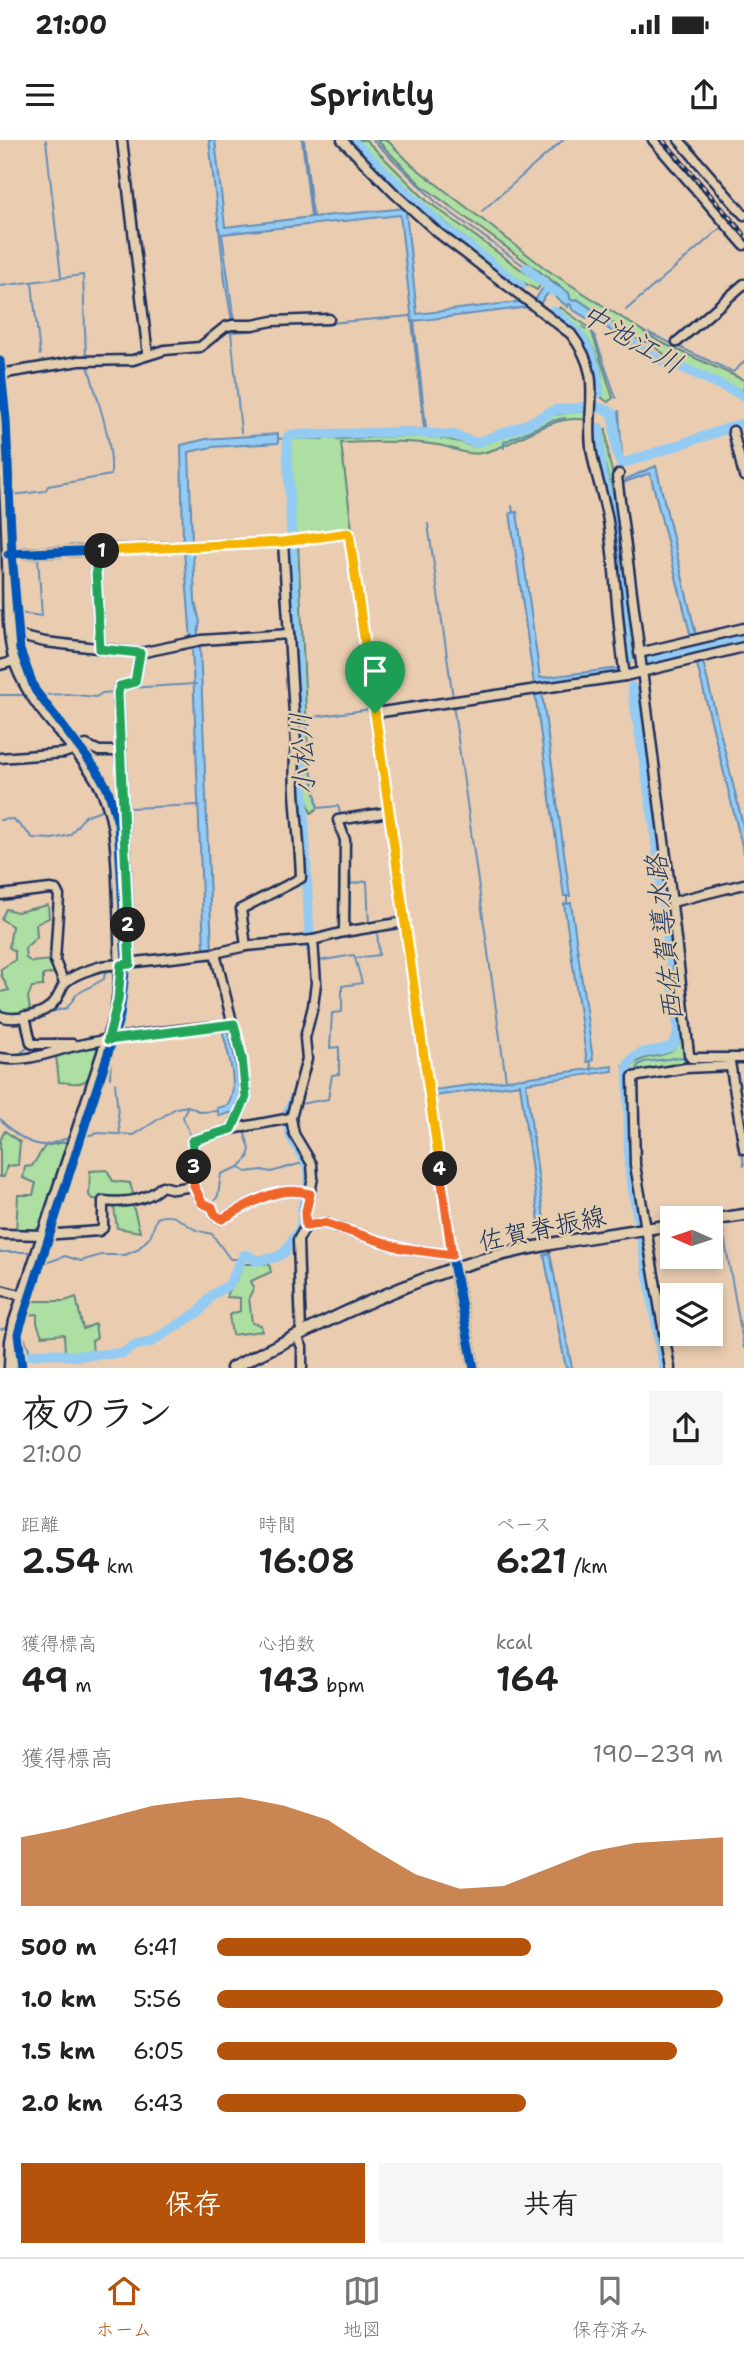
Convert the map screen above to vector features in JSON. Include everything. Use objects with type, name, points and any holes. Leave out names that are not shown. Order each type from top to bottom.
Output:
[{"type":"main road","points":[[0,410],[5,607],[15,661],[29,692],[104,791],[116,845],[125,964],[108,1040],[12,1331],[10,1368]]},
{"type":"main road","points":[[723,1218],[744,1215]]},
{"type":"main road","name":"佐賀脊振線","points":[[232,1368],[384,1296],[454,1268],[544,1245],[660,1227]]},
{"type":"street","points":[[122,140],[148,355]]},
{"type":"street","points":[[342,140],[394,193],[438,232],[540,308],[571,334],[579,345],[589,369],[593,400],[591,447],[608,524],[625,676]]},
{"type":"street","points":[[653,140],[744,245]]},
{"type":"street","points":[[679,140],[744,215]]},
{"type":"street","points":[[677,342],[744,284]]},
{"type":"street","points":[[0,374],[79,361],[132,360],[165,350],[200,346],[225,327],[232,325],[329,319]]},
{"type":"street","points":[[733,431],[744,475]]},
{"type":"street","points":[[619,474],[617,477],[689,1054],[691,1058],[728,1064]]},
{"type":"street","points":[[5,547],[95,551],[283,542],[349,533],[452,1255],[474,1368]]},
{"type":"street","points":[[246,946],[241,909],[301,878],[283,542]]},
{"type":"street","points":[[95,551],[100,649]]},
{"type":"street","points":[[639,653],[744,628]]},
{"type":"street","points":[[11,634],[45,642],[140,653],[195,642],[289,634]]},
{"type":"street","points":[[375,713],[625,676],[744,647]]},
{"type":"street","points":[[125,964],[119,691],[120,686],[135,682],[140,653]]},
{"type":"street","points":[[0,665],[15,661]]},
{"type":"street","points":[[0,758],[64,753],[86,745],[103,752],[121,751]]},
{"type":"street","points":[[344,932],[345,840],[338,820],[389,812]]},
{"type":"street","points":[[672,902],[744,884]]},
{"type":"street","points":[[0,895],[56,890],[59,896],[55,961],[64,983]]},
{"type":"street","points":[[0,1016],[8,1019],[25,1016],[54,1003],[64,983],[85,971],[101,966],[210,954],[404,922]]},
{"type":"street","points":[[286,1119],[307,1059],[305,1038],[316,983],[310,939]]},
{"type":"street","points":[[210,954],[228,1024],[242,1058],[246,1097],[232,1129]]},
{"type":"street","points":[[25,1016],[31,1043],[79,1045]]},
{"type":"street","points":[[0,1058],[33,1058],[79,1045],[228,1024]]},
{"type":"street","points":[[670,1368],[635,1165],[633,1077],[728,1064],[744,1058]]},
{"type":"street","points":[[728,1064],[744,1149]]},
{"type":"street","points":[[286,1119],[232,1129],[192,1141],[195,1159],[194,1186],[202,1203],[212,1207],[215,1215],[222,1219],[271,1194],[285,1191],[310,1194]]},
{"type":"street","points":[[286,1119],[312,1164],[313,1178],[305,1215],[306,1226],[298,1240],[302,1368]]},
{"type":"street","points":[[0,1234],[44,1235],[99,1230],[103,1228],[103,1201],[124,1201],[152,1196],[162,1186],[174,1189],[194,1186]]},
{"type":"street","points":[[306,1226],[324,1223],[401,1248],[452,1255]]},
{"type":"street","points":[[0,1290],[24,1296]]},
{"type":"green space","points":[[357,140],[366,140],[427,201],[541,284],[537,290],[518,280],[429,210]]},
{"type":"green space","points":[[377,140],[387,140],[412,165],[546,269],[660,342],[744,380],[744,391],[682,364],[648,342],[640,342],[577,299],[570,299],[569,293],[421,185]]},
{"type":"green space","points":[[560,307],[591,329],[613,398],[608,402],[602,398],[601,370],[593,348],[558,310]]},
{"type":"green space","points":[[588,412],[587,420],[559,421],[481,453],[414,442],[341,443],[352,529],[293,536],[288,442],[291,438],[423,437],[441,438],[475,447],[552,415]]},
{"type":"green space","points":[[606,429],[609,460],[617,490],[637,657],[632,659],[617,517],[604,460],[603,431]]},
{"type":"green space","points":[[298,543],[308,752],[318,808],[311,813],[304,792],[293,545]]},
{"type":"green space","points":[[640,684],[654,774],[689,1066],[631,1074],[632,1065],[639,1060],[671,1051],[682,1037],[654,795],[636,686]]},
{"type":"green space","points":[[48,905],[49,918],[36,924],[37,937],[25,948],[26,958],[31,962],[53,960],[55,973],[43,975],[43,986],[32,987],[28,997],[30,1010],[15,1014],[4,1013],[0,1011],[0,992],[9,990],[1,975],[1,969],[15,960],[15,952],[9,947],[12,926],[1,919],[6,909],[17,912]]},
{"type":"green space","points":[[97,1045],[94,1065],[86,1080],[78,1083],[59,1082],[56,1055]]},
{"type":"green space","points":[[5,1131],[20,1142],[18,1165],[7,1166],[4,1177],[0,1177],[0,1140]]},
{"type":"green space","points":[[70,1141],[37,1233],[16,1232],[18,1195],[33,1195],[36,1183],[23,1178],[25,1167],[32,1166],[45,1146]]},
{"type":"green space","points":[[107,1170],[113,1181],[130,1183],[140,1232],[117,1228],[113,1200],[92,1199],[89,1195],[90,1171]]},
{"type":"green space","points":[[243,1264],[269,1264],[271,1272],[251,1281],[254,1288],[249,1297],[252,1323],[261,1325],[262,1331],[232,1335],[229,1315],[240,1311],[240,1298],[227,1297],[227,1293]]},
{"type":"green space","points":[[76,1297],[83,1329],[95,1324],[97,1338],[92,1341],[93,1354],[65,1353],[64,1334],[42,1336],[37,1314],[25,1315],[30,1301],[65,1301]]},
{"type":"water","points":[[209,140],[215,140],[225,227],[311,217],[304,140],[313,217],[407,208],[411,211],[406,212],[417,314],[535,300],[548,280],[569,293],[570,299],[577,299],[640,342],[642,347],[638,351],[594,318],[588,319],[549,292],[538,306],[414,321],[424,428],[400,215],[222,234],[232,321]]},
{"type":"water","points":[[278,434],[278,443],[212,447],[189,452],[192,541],[183,542],[181,445],[206,439]]},
{"type":"water","points":[[656,466],[696,635],[691,637],[650,473],[625,482],[626,479]]},
{"type":"water","points":[[517,512],[540,678],[619,668],[620,674],[537,686],[534,684],[510,513]]},
{"type":"water","points":[[184,551],[193,551],[195,601],[200,622],[197,638],[191,640]]},
{"type":"water","points":[[744,631],[744,643],[646,667],[644,656]]},
{"type":"water","points":[[192,645],[200,645],[212,950],[204,950]]},
{"type":"water","points":[[703,662],[744,829],[744,854],[697,664]]},
{"type":"water","points":[[542,693],[570,896],[564,896],[535,694]]},
{"type":"water","points":[[571,903],[593,1060],[587,1062],[564,904]]},
{"type":"water","points":[[231,1028],[242,1096],[234,1112],[219,1116],[217,1108],[228,1105],[233,1088],[222,1029]]},
{"type":"water","points":[[612,1066],[613,1071],[526,1083],[546,1235],[541,1236],[520,1084],[434,1096],[433,1090]]},
{"type":"water","points":[[550,1253],[572,1368],[566,1368],[544,1255]]},
{"type":"waterway","points":[[46,140],[61,277]]},
{"type":"waterway","name":"西佐賀導水路","points":[[352,140],[441,225],[521,286]]},
{"type":"waterway","points":[[373,140],[436,202],[527,268]]},
{"type":"waterway","points":[[482,211],[563,140]]},
{"type":"waterway","points":[[626,310],[723,226]]},
{"type":"waterway","name":"中池江川","points":[[527,268],[554,292]]},
{"type":"waterway","points":[[0,286],[83,275],[86,357]]},
{"type":"waterway","points":[[32,283],[40,355]]},
{"type":"waterway","name":"西佐賀導水路","points":[[553,311],[573,328],[587,346],[596,367],[599,393]]},
{"type":"waterway","points":[[329,323],[411,316]]},
{"type":"waterway","points":[[209,345],[228,332],[249,331],[271,325]]},
{"type":"waterway","points":[[583,327],[594,334],[616,398]]},
{"type":"waterway","points":[[231,332],[241,432]]},
{"type":"waterway","points":[[649,333],[733,372],[744,362]]},
{"type":"waterway","name":"中池江川","points":[[629,340],[658,359],[744,396]]},
{"type":"waterway","points":[[96,365],[118,364]]},
{"type":"waterway","points":[[12,495],[45,491],[48,486],[111,475],[110,447],[88,365]]},
{"type":"waterway","points":[[5,378],[52,369]]},
{"type":"waterway","name":"小松川","points":[[310,948],[287,438],[290,435],[407,432],[454,435],[476,443],[525,425],[555,410],[602,408],[613,413],[617,454],[621,464],[744,423]]},
{"type":"waterway","points":[[619,411],[622,456]]},
{"type":"waterway","points":[[504,448],[504,442],[551,421],[565,418]]},
{"type":"waterway","name":"西佐賀導水路","points":[[599,428],[601,468],[613,518],[628,660]]},
{"type":"waterway","points":[[278,439],[287,438]]},
{"type":"waterway","points":[[512,506],[513,513]]},
{"type":"waterway","points":[[428,524],[453,698]]},
{"type":"waterway","points":[[15,548],[185,541]]},
{"type":"waterway","points":[[19,613],[42,616],[38,557]]},
{"type":"waterway","points":[[121,690],[196,684]]},
{"type":"waterway","points":[[527,687],[534,684]]},
{"type":"waterway","name":"西佐賀導水路","points":[[632,687],[654,824],[678,1028],[676,1039],[671,1045],[665,1049],[640,1054],[633,1058],[628,1066],[629,1167],[664,1368]]},
{"type":"waterway","points":[[42,695],[96,697],[102,693],[116,692]]},
{"type":"waterway","points":[[0,695],[26,695]]},
{"type":"waterway","points":[[380,708],[452,698]]},
{"type":"waterway","points":[[453,704],[506,1080]]},
{"type":"waterway","points":[[307,718],[371,709]]},
{"type":"waterway","points":[[308,752],[318,808],[338,806],[341,816]]},
{"type":"waterway","points":[[128,808],[199,805]]},
{"type":"waterway","points":[[0,820],[13,819],[33,838],[53,839],[70,835],[85,816],[104,809]]},
{"type":"waterway","points":[[348,838],[351,884],[367,881],[369,925]]},
{"type":"waterway","points":[[567,896],[567,904]]},
{"type":"waterway","points":[[300,1104],[328,1099],[332,1075],[339,1074],[339,1047],[330,1048],[332,1013],[342,1012],[342,986],[362,983],[355,958],[379,955],[377,930]]},
{"type":"waterway","points":[[318,961],[354,955],[355,958]]},
{"type":"waterway","points":[[128,968],[204,958]]},
{"type":"waterway","points":[[47,1013],[67,1008],[77,994],[104,979],[105,972],[115,970]]},
{"type":"waterway","points":[[18,1014],[33,1011]]},
{"type":"waterway","points":[[22,1022],[28,1048],[38,1048]]},
{"type":"waterway","points":[[72,1040],[81,1041]]},
{"type":"waterway","points":[[18,1055],[27,1048]]},
{"type":"waterway","points":[[736,1054],[744,1054]]},
{"type":"waterway","points":[[110,1078],[111,1057]]},
{"type":"waterway","points":[[637,1071],[638,1065],[644,1062],[683,1057],[685,1063],[726,1064]]},
{"type":"waterway","points":[[590,1061],[592,1070]]},
{"type":"waterway","name":"西佐賀導水路","points":[[623,1066],[628,1066]]},
{"type":"waterway","points":[[115,1083],[120,1134]]},
{"type":"waterway","name":"小松川","points":[[17,1368],[17,1356],[123,1353],[133,1346],[151,1342],[200,1311],[212,1295],[229,1285],[244,1255],[256,1261],[277,1257],[285,1252],[301,1227],[309,1181],[309,1168],[291,1137],[287,1115],[295,1095]]},
{"type":"waterway","points":[[85,1136],[99,1133],[134,1135],[176,1108],[188,1106],[201,1112],[218,1111]]},
{"type":"waterway","points":[[187,1107],[183,1117],[191,1137]]},
{"type":"waterway","points":[[0,1119],[32,1143],[45,1145],[68,1138]]},
{"type":"waterway","points":[[240,1166],[248,1158],[250,1149],[244,1131]]},
{"type":"waterway","points":[[742,1152],[744,1166]]},
{"type":"waterway","points":[[215,1200],[221,1174],[239,1167],[246,1172],[271,1172],[306,1162]]},
{"type":"waterway","points":[[43,1264],[65,1256],[81,1261],[101,1255],[125,1255],[137,1250],[150,1237],[157,1218],[163,1216],[177,1218],[196,1230],[212,1234],[230,1259],[242,1259]]},
{"type":"waterway","points":[[723,1231],[744,1348]]},
{"type":"waterway","points":[[0,1252],[31,1252]]},
{"type":"waterway","points":[[1,1329],[7,1328]]},
{"type":"waterway","points":[[24,1337],[31,1354]]},
{"type":"railway","points":[[663,140],[744,234]]},
{"type":"cycle path","points":[[0,361],[20,650],[35,690],[98,772],[108,790],[118,823],[126,964],[120,1016],[18,1334],[22,1368]]},
{"type":"cycle path","points":[[8,554],[283,542],[349,533],[454,1268],[474,1368]]},
{"type":"route","points":[[349,533],[375,713],[452,1255],[401,1248],[324,1223],[306,1226],[305,1215],[310,1194],[301,1191],[271,1194],[222,1219],[215,1215],[212,1207],[202,1203],[194,1186],[195,1159],[192,1141],[232,1129],[245,1101],[242,1058],[234,1024],[108,1040],[118,1000],[121,965],[130,964],[119,689],[120,686],[137,679],[140,653],[100,649],[95,551],[283,542],[349,533]]}]
